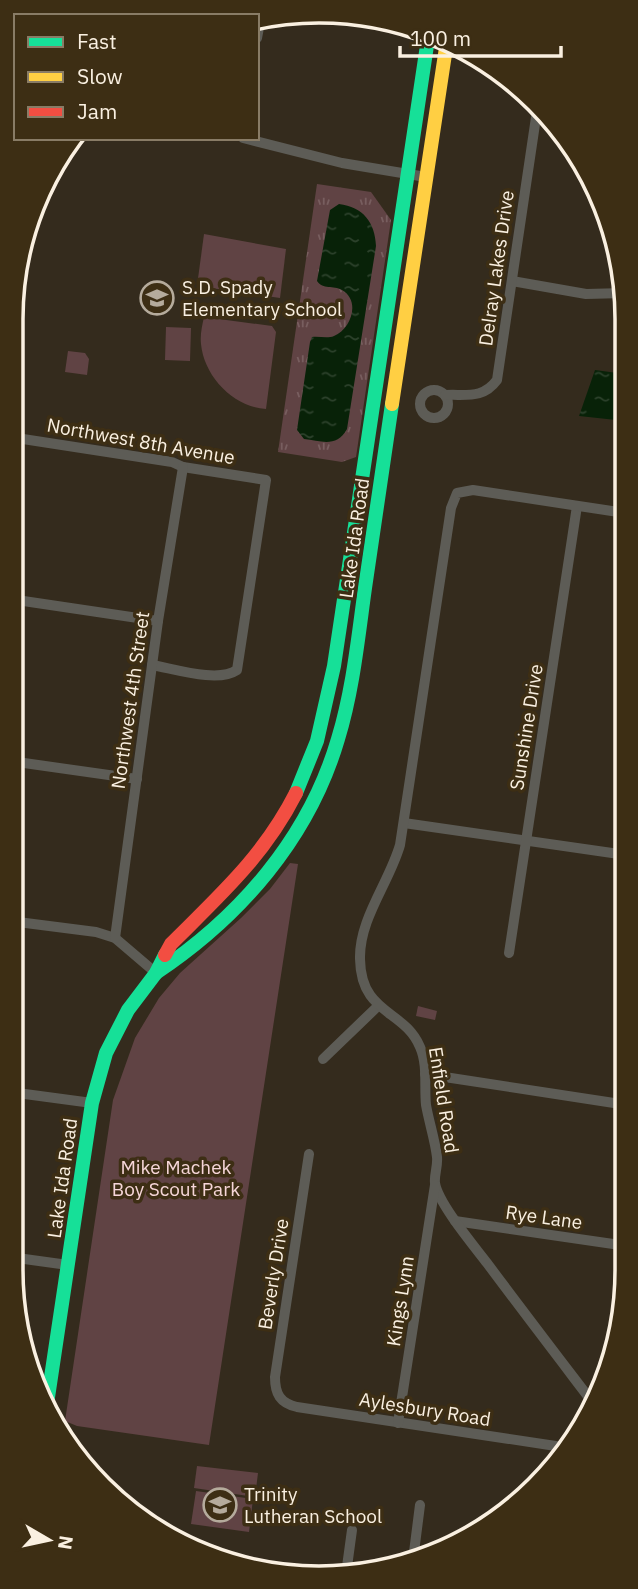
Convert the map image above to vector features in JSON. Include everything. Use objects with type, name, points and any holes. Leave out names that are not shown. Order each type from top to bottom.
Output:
[{"type":"street","name":"Lake Ida Road","points":[[49,1392],[92,1103],[101,1067],[132,1004],[156,973],[171,943],[229,888],[274,832],[309,764],[325,715],[427,43]]},
{"type":"street","name":"Lake Ida Road","points":[[156,973],[184,957],[217,927],[275,864],[305,817],[327,771],[343,723],[445,51]]},
{"type":"street","name":"Delray Lakes Drive","points":[[445,395],[477,394],[490,390],[497,380],[536,118]]},
{"type":"street","points":[[251,140],[342,163],[426,177]]},
{"type":"street","points":[[512,281],[586,294],[614,293]]},
{"type":"street","name":"Northwest 8th Avenue","points":[[23,439],[172,461],[184,467],[266,480],[237,670],[231,675],[218,677],[152,664]]},
{"type":"street","name":"Northwest 4th Street","points":[[115,938],[158,621],[184,467]]},
{"type":"street","points":[[363,475],[378,505]]},
{"type":"street","name":"Enfield Road","points":[[577,506],[474,490],[457,493],[451,508],[404,823],[395,864],[369,916],[360,954],[362,978],[369,993],[379,1006],[405,1026],[422,1051],[426,1101],[437,1158],[435,1184],[455,1221],[587,1396]]},
{"type":"street","points":[[577,506],[615,512]]},
{"type":"street","name":"Sunshine Drive","points":[[509,953],[577,506]]},
{"type":"street","points":[[23,601],[158,621]]},
{"type":"street","points":[[331,685],[350,689]]},
{"type":"street","points":[[23,763],[137,779]]},
{"type":"street","points":[[404,823],[615,853]]},
{"type":"street","points":[[23,923],[96,932],[115,938],[156,973]]},
{"type":"street","points":[[323,1059],[379,1006]]},
{"type":"street","points":[[425,1074],[615,1103]]},
{"type":"street","points":[[23,1093],[92,1103]]},
{"type":"street","name":"Beverly Drive","points":[[279,1398],[275,1390],[275,1377],[309,1154]]},
{"type":"street","name":"Kings Lynn","points":[[398,1423],[435,1184]]},
{"type":"street","name":"Rye Lane","points":[[455,1221],[615,1244]]},
{"type":"street","points":[[23,1259],[68,1265]]},
{"type":"street","name":"Aylesbury Road","points":[[279,1398],[297,1408],[557,1446]]},
{"type":"street","points":[[414,1551],[420,1505]]},
{"type":"street","points":[[347,1565],[352,1530]]},
{"type":"green space","points":[[317,184],[371,192],[391,220],[356,457],[342,462],[278,452]]},
{"type":"green space","points":[[204,234],[286,249],[280,298],[197,286]]},
{"type":"green space","points":[[204,317],[272,326],[276,332],[266,409],[242,403],[222,388],[214,378],[203,356],[201,344]]},
{"type":"green space","points":[[166,327],[191,328],[190,361],[165,360]]},
{"type":"green space","points":[[68,351],[85,353],[89,359],[87,375],[65,372]]},
{"type":"green space","name":"Mike Machek Boy Scout Park","points":[[290,863],[298,864],[209,1445],[77,1426],[65,1421],[113,1100],[135,1038],[159,998],[180,973],[270,889]]},
{"type":"green space","points":[[418,1006],[437,1011],[435,1020],[416,1016]]},
{"type":"green space","points":[[197,1466],[258,1473],[255,1497],[194,1488]]},
{"type":"green space","points":[[196,1491],[253,1499],[249,1532],[191,1524]]},
{"type":"water","points":[[339,204],[355,208],[366,217],[373,230],[376,246],[347,429],[338,439],[322,442],[304,439],[297,430],[312,337],[334,336],[345,327],[352,314],[348,295],[342,290],[322,286],[317,281],[330,210]]},
{"type":"water","points":[[595,370],[615,373],[615,420],[579,416]]},
{"type":"traffic: fast","points":[[296,793],[317,741],[334,666],[427,43]]},
{"type":"traffic: fast","points":[[156,973],[216,927],[268,872],[290,842],[325,775],[338,739],[351,683],[392,404]]},
{"type":"traffic: fast","points":[[49,1392],[92,1103],[106,1053],[128,1010],[156,973],[165,955]]},
{"type":"traffic: slow","points":[[392,404],[445,51]]},
{"type":"traffic: jam","points":[[165,955],[171,944],[255,856],[296,793]]},
{"type":"place","name":"S.D. Spady Elementary School","points":[[157,298]]},
{"type":"place","name":"Trinity Lutheran School","points":[[220,1505]]}]
